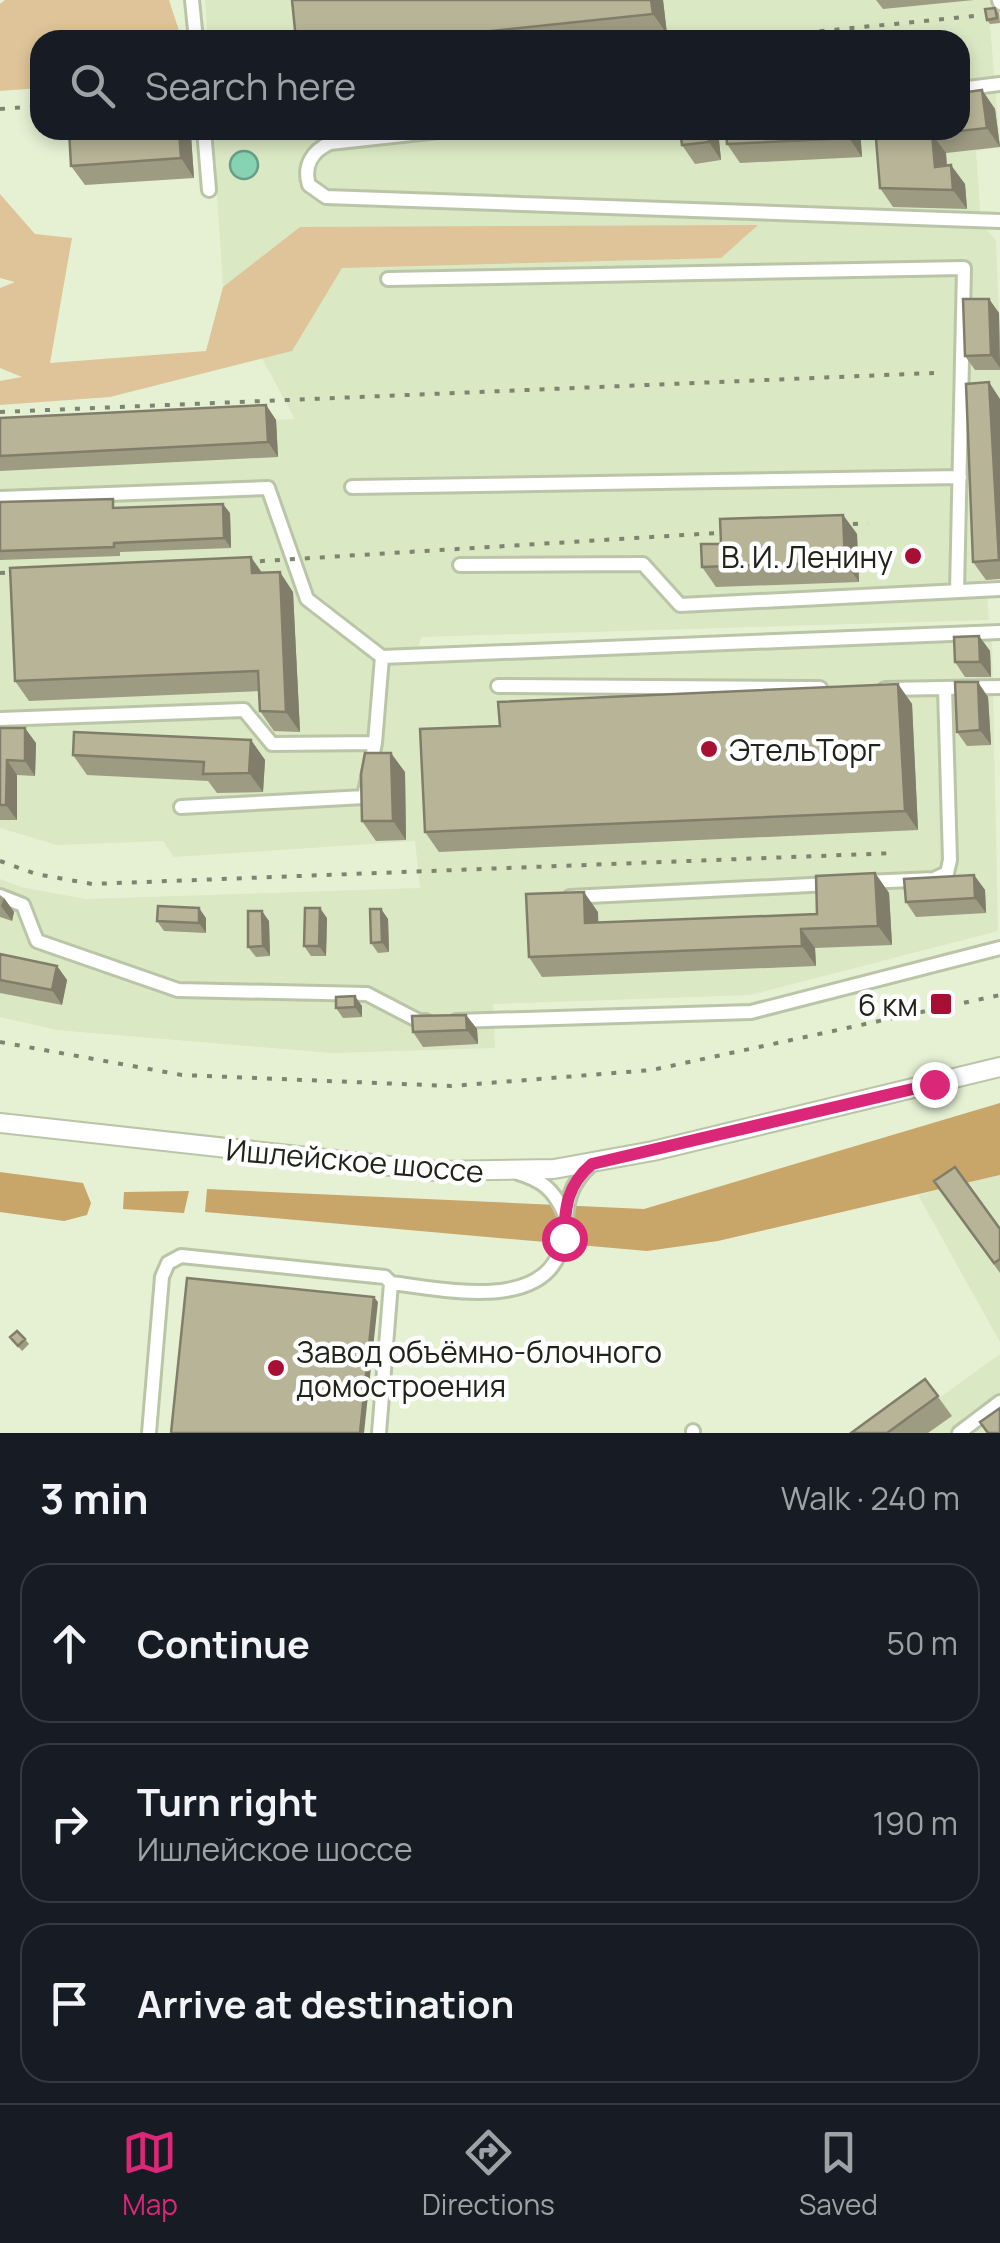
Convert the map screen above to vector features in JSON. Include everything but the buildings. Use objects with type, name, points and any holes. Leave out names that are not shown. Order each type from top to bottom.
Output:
[{"type":"main road","name":"Ишлейское шоссе","points":[[0,1123],[380,1166],[511,1171],[592,1164],[1000,1067]]},
{"type":"lane","points":[[192,0],[195,30]]},
{"type":"lane","points":[[970,88],[1000,84]]},
{"type":"lane","points":[[205,140],[209,190]]},
{"type":"lane","points":[[357,140],[320,148],[308,166],[309,185],[326,197],[1000,222]]},
{"type":"lane","points":[[388,279],[964,268],[957,591]]},
{"type":"lane","points":[[352,487],[960,477]]},
{"type":"lane","points":[[0,498],[268,488],[307,599],[382,657],[1000,632]]},
{"type":"lane","points":[[460,565],[643,564],[680,604],[1000,589]]},
{"type":"lane","points":[[181,808],[364,796],[376,743],[382,657]]},
{"type":"lane","points":[[498,686],[828,688]]},
{"type":"lane","points":[[867,689],[1000,687]]},
{"type":"lane","points":[[556,898],[934,879],[946,873],[950,860],[945,689]]},
{"type":"lane","points":[[0,719],[244,710],[272,744],[376,743]]},
{"type":"lane","points":[[0,896],[23,905],[37,941],[178,990],[367,994],[419,1020],[751,1012],[1000,948]]},
{"type":"lane","points":[[149,1433],[162,1277],[168,1262],[181,1256],[384,1277],[391,1282],[470,1292],[506,1292],[526,1286],[544,1273],[556,1257],[564,1238],[566,1197],[592,1164]]},
{"type":"lane","points":[[511,1171],[545,1184],[557,1196],[564,1216]]},
{"type":"lane","points":[[379,1433],[391,1282]]},
{"type":"lane","points":[[958,1433],[1000,1402]]},
{"type":"shaded area","points":[[5,0],[169,0],[179,30],[30,30],[30,89],[0,91],[0,4]]},
{"type":"shaded area","points":[[205,0],[1000,0],[1000,23],[990,25],[1000,147],[976,151],[981,223],[996,241],[1000,338],[1000,579],[986,580],[989,620],[421,637],[415,663],[992,640],[998,931],[750,995],[493,1004],[495,1048],[332,1053],[57,1030],[0,1017],[0,879],[85,899],[420,888],[415,841],[174,857],[163,841],[57,845],[0,828],[0,446],[8,433],[295,419],[223,287],[214,140],[970,140],[970,30],[207,30]]},
{"type":"shaded area","points":[[244,151],[254,155],[258,165],[254,175],[244,179],[234,175],[230,165],[234,155]]},
{"type":"shaded area","points":[[0,194],[35,234],[72,238],[50,363],[206,351],[223,287],[300,227],[758,225],[721,258],[342,268],[292,351],[110,397],[0,405],[0,381],[22,377],[0,368],[0,288],[15,282],[0,278]]},
{"type":"shaded area","points":[[1000,1103],[1000,1175],[718,1241],[647,1251],[205,1212],[207,1189],[644,1209]]},
{"type":"shaded area","points":[[0,1172],[83,1183],[91,1203],[87,1215],[64,1221],[0,1212]]},
{"type":"shaded area","points":[[1000,1175],[1000,1342],[918,1195]]},
{"type":"shaded area","points":[[189,1191],[184,1213],[123,1209],[124,1192]]},
{"type":"shaded area","points":[[1000,1354],[1000,1433],[892,1433],[939,1398]]},
{"type":"railway","points":[[832,30],[975,16]]},
{"type":"railway","points":[[0,109],[30,107]]},
{"type":"railway","points":[[0,412],[934,373]]},
{"type":"railway","points":[[823,526],[868,523]]},
{"type":"railway","points":[[230,563],[749,531]]},
{"type":"railway","points":[[0,573],[40,571]]},
{"type":"railway","points":[[0,861],[36,874],[92,884],[896,853]]},
{"type":"railway","points":[[0,1042],[182,1075],[451,1086],[652,1070],[1000,995]]},
{"type":"place","name":"В. И. Ленину","points":[[913,556]]},
{"type":"place","name":"ЭтельТорг","points":[[709,749]]},
{"type":"place","name":"6 км","points":[[941,1004]]},
{"type":"place","name":"Завод объёмно-блочного домостроения","points":[[276,1368]]},
{"type":"route","points":[[564,1238],[566,1197],[581,1173],[592,1164],[934,1084]]}]
